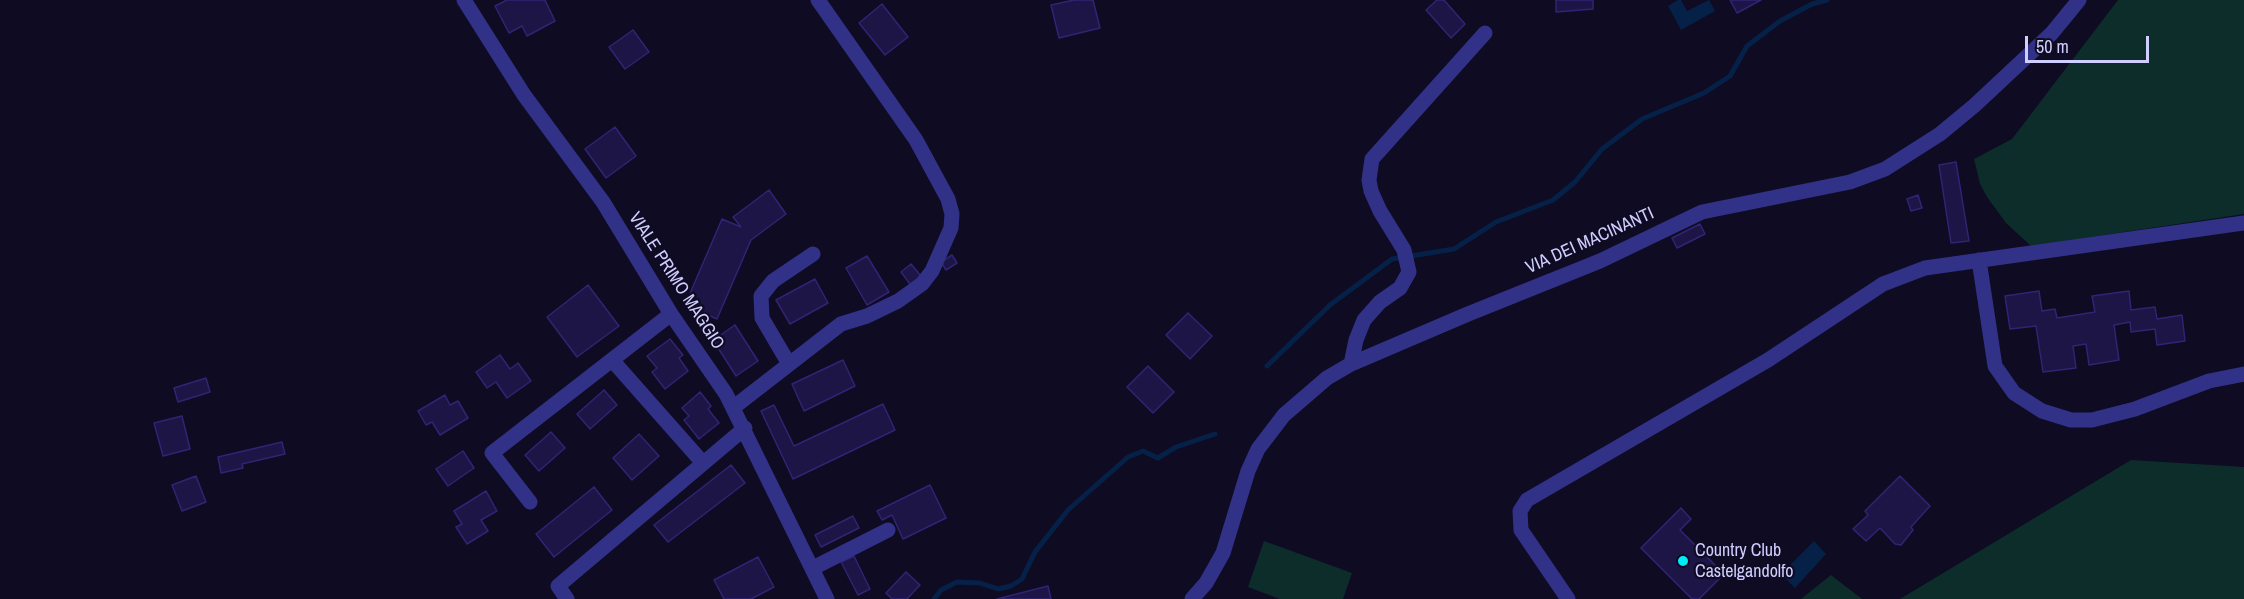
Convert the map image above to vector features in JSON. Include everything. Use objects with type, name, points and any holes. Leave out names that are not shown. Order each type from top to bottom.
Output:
[{"type":"street","name":"VIALE PRIMO MAGGIO","points":[[464,0],[524,95],[612,217],[671,314],[734,407],[827,599]]},
{"type":"street","points":[[734,407],[841,324],[867,316],[898,301],[922,284],[932,271],[951,228],[952,214],[948,199],[916,140],[818,0]]},
{"type":"street","name":"VIA DEI MACINANTI","points":[[1192,599],[1206,583],[1223,553],[1248,471],[1271,430],[1308,392],[1351,364],[1600,261],[1702,212],[1841,184],[1885,169],[1934,138],[1975,105],[2041,45],[2079,0]]},
{"type":"street","points":[[1351,364],[1361,326],[1375,307],[1404,284],[1408,272],[1406,255],[1371,191],[1369,174],[1371,159],[1485,33]]},
{"type":"street","points":[[1568,599],[1521,530],[1520,511],[1527,500],[1768,360],[1883,284],[1916,270],[2244,223]]},
{"type":"street","points":[[789,364],[762,318],[760,296],[773,281],[813,254]]},
{"type":"street","points":[[1979,260],[1995,366],[2014,393],[2042,411],[2071,420],[2092,420],[2135,409],[2209,381],[2244,374]]},
{"type":"street","points":[[530,502],[492,453],[671,314]]},
{"type":"street","points":[[612,360],[703,463]]},
{"type":"street","points":[[567,599],[558,586],[745,428]]},
{"type":"street","points":[[813,568],[888,530]]},
{"type":"green space","points":[[2118,0],[2244,0],[2244,214],[2031,246],[2006,223],[1987,197],[1980,184],[1974,159],[2012,139]]},
{"type":"green space","points":[[2131,460],[2244,467],[2244,599],[1900,599]]},
{"type":"green space","points":[[1264,541],[1352,573],[1343,599],[1280,599],[1248,587]]},
{"type":"green space","points":[[1831,575],[1862,599],[1801,599]]},
{"type":"water","points":[[1681,0],[1687,11],[1709,0],[1715,11],[1681,30],[1668,6]]},
{"type":"water","points":[[1814,541],[1826,554],[1795,588],[1781,574]]},
{"type":"building","points":[[507,0],[545,0],[555,21],[527,36],[522,26],[509,33],[495,6]]},
{"type":"building","points":[[1074,0],[1093,0],[1100,28],[1059,38],[1051,5]]},
{"type":"building","points":[[1437,0],[1444,0],[1465,24],[1451,38],[1426,10]]},
{"type":"building","points":[[1556,0],[1593,0],[1593,9],[1556,12]]},
{"type":"building","points":[[1730,0],[1761,0],[1737,13]]},
{"type":"building","points":[[882,4],[908,37],[885,55],[859,23]]},
{"type":"building","points":[[633,30],[649,52],[625,69],[609,47]]},
{"type":"building","points":[[615,127],[636,156],[606,178],[585,149]]},
{"type":"building","points":[[1956,162],[1969,241],[1951,243],[1939,165]]},
{"type":"building","points":[[769,190],[786,214],[751,240],[717,319],[685,305],[722,219],[741,227],[733,217]]},
{"type":"building","points":[[1918,195],[1922,208],[1911,211],[1907,199]]},
{"type":"building","points":[[1700,224],[1705,234],[1677,248],[1672,238]]},
{"type":"building","points":[[952,255],[957,263],[946,270],[941,262]]},
{"type":"building","points":[[867,256],[889,292],[867,305],[846,268]]},
{"type":"building","points":[[911,264],[921,276],[910,284],[901,272]]},
{"type":"building","points":[[815,279],[828,303],[790,324],[776,300]]},
{"type":"building","points":[[588,285],[619,326],[577,357],[547,317]]},
{"type":"building","points":[[2039,291],[2042,311],[2055,309],[2057,318],[2095,312],[2092,296],[2129,291],[2131,310],[2155,307],[2157,319],[2182,315],[2185,341],[2157,345],[2155,329],[2131,332],[2130,322],[2114,325],[2119,360],[2089,365],[2086,344],[2073,346],[2076,368],[2043,372],[2036,326],[2010,329],[2005,296]]},
{"type":"building","points":[[1188,313],[1212,336],[1190,359],[1166,335]]},
{"type":"building","points":[[735,325],[758,361],[736,376],[713,340]]},
{"type":"building","points":[[670,339],[683,355],[679,358],[688,371],[665,389],[652,372],[657,368],[647,356]]},
{"type":"building","points":[[500,355],[510,369],[518,363],[531,381],[507,398],[496,382],[487,388],[476,372]]},
{"type":"building","points":[[843,360],[855,386],[804,411],[792,384]]},
{"type":"building","points":[[1148,366],[1174,392],[1153,413],[1127,387]]},
{"type":"building","points":[[206,378],[210,392],[178,402],[174,388]]},
{"type":"building","points":[[604,390],[617,405],[590,429],[577,414]]},
{"type":"building","points":[[700,392],[711,406],[708,409],[719,423],[699,439],[684,420],[689,416],[682,408]]},
{"type":"building","points":[[445,395],[450,405],[458,401],[468,418],[440,435],[432,422],[426,425],[418,411]]},
{"type":"building","points":[[883,404],[895,430],[793,479],[761,411],[774,405],[794,446]]},
{"type":"building","points":[[182,416],[190,449],[163,456],[154,423]]},
{"type":"building","points":[[551,432],[565,448],[539,471],[525,455]]},
{"type":"building","points":[[639,434],[659,456],[632,480],[613,458]]},
{"type":"building","points":[[282,442],[285,454],[242,464],[243,468],[221,473],[218,457]]},
{"type":"building","points":[[463,451],[474,468],[448,486],[436,469]]},
{"type":"building","points":[[731,465],[745,483],[668,542],[654,525]]},
{"type":"building","points":[[196,476],[206,502],[182,511],[172,485]]},
{"type":"building","points":[[1900,476],[1930,506],[1911,527],[1913,530],[1901,545],[1895,544],[1880,528],[1866,541],[1853,529],[1868,515],[1865,511]]},
{"type":"building","points":[[930,485],[946,518],[903,539],[892,515],[882,520],[877,511]]},
{"type":"building","points":[[594,487],[612,510],[554,557],[536,534]]},
{"type":"building","points":[[486,491],[497,511],[481,520],[488,531],[467,544],[456,527],[462,524],[454,511]]},
{"type":"building","name":"Country Club Castelgandolfo","points":[[1681,508],[1691,519],[1680,530],[1724,574],[1699,599],[1692,599],[1641,548]]},
{"type":"building","points":[[853,516],[859,528],[821,547],[815,535]]},
{"type":"building","points":[[854,556],[870,589],[858,595],[841,562]]},
{"type":"building","points":[[758,557],[774,587],[751,599],[724,599],[714,580]]},
{"type":"building","points":[[906,572],[920,585],[907,599],[892,599],[886,593]]},
{"type":"building","points":[[1048,586],[1051,599],[997,599]]},
{"type":"waterway","points":[[1267,366],[1330,305],[1392,259],[1454,249],[1496,222],[1553,200],[1575,182],[1602,149],[1642,119],[1704,93],[1730,76],[1747,46],[1780,21],[1812,4],[1827,0]]},
{"type":"waterway","points":[[934,599],[941,590],[957,582],[980,583],[998,589],[1011,586],[1022,579],[1035,552],[1068,510],[1128,457],[1143,451],[1158,458],[1176,447],[1215,434]]},
{"type":"place","name":"Country Club Castelgandolfo","points":[[1683,561]]}]
